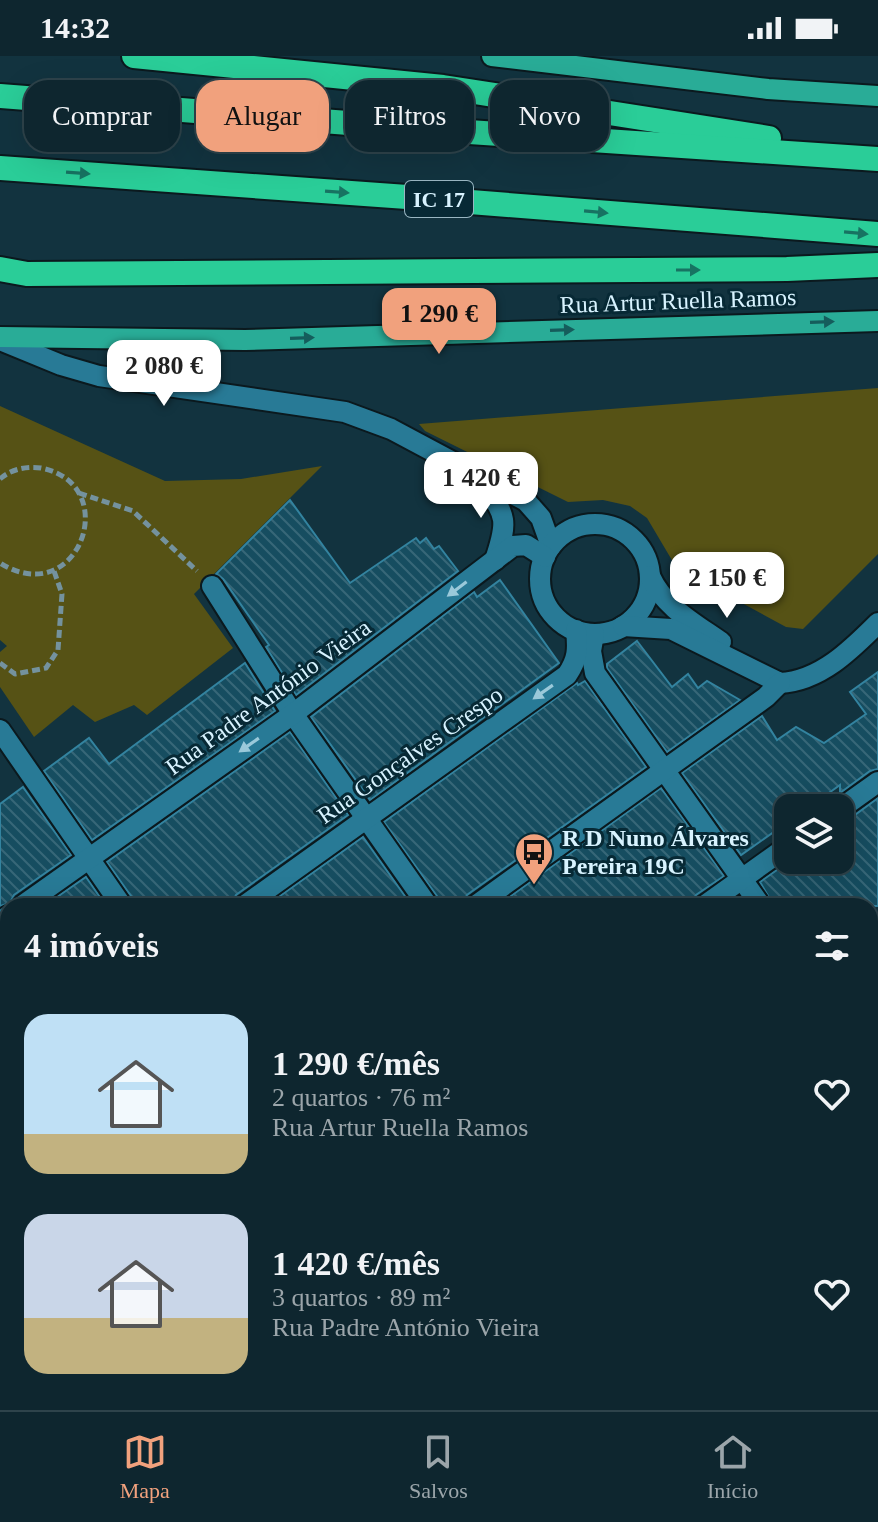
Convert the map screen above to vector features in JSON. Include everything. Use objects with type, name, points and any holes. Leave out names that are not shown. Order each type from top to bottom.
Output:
[{"type":"highway","points":[[134,56],[443,87],[878,157]]},
{"type":"highway","points":[[0,96],[439,130],[878,157]]},
{"type":"highway","name":"IC 17","points":[[0,168],[392,195],[878,234]]},
{"type":"highway","points":[[0,269],[27,274],[787,269],[878,265]]},
{"type":"main road","points":[[492,56],[768,89],[878,96]]},
{"type":"main road","name":"Rua Artur Ruella Ramos","points":[[0,338],[245,340],[878,321]]},
{"type":"street","points":[[0,338],[61,365],[99,376],[345,412],[391,429],[526,501],[541,518],[548,551],[540,583],[544,601],[554,616],[585,632],[602,634],[634,619],[644,605],[650,576]]},
{"type":"street","points":[[480,478],[505,518],[495,560]]},
{"type":"street","points":[[548,551],[561,536],[577,527],[595,524],[614,527],[630,536],[642,551],[654,586],[672,608],[780,683]]},
{"type":"street","name":"Rua Padre António Vieira","points":[[33,898],[293,714],[513,546],[526,545],[548,551]]},
{"type":"street","points":[[212,586],[293,714],[422,898]]},
{"type":"street","points":[[623,626],[671,629],[780,683],[811,678],[878,623]]},
{"type":"street","points":[[585,632],[595,673],[755,898]]},
{"type":"street","name":"Rua Gonçalves Crespo","points":[[255,898],[567,675],[575,664],[585,632]]},
{"type":"street","points":[[486,898],[766,697],[780,683]]},
{"type":"street","points":[[0,730],[116,898]]},
{"type":"street","points":[[854,799],[878,782]]},
{"type":"street","points":[[715,898],[774,856]]},
{"type":"path","points":[[0,479],[20,468],[37,467],[53,471],[68,480],[79,493],[85,511],[86,529],[80,546],[69,561],[54,571],[36,575],[17,573],[0,563]]},
{"type":"path","points":[[79,493],[133,511],[212,586]]},
{"type":"path","points":[[0,663],[15,674],[46,668],[58,650],[62,594],[54,571]]},
{"type":"shaded area","points":[[878,388],[878,554],[803,629],[786,627],[676,567],[647,518],[630,506],[603,500],[568,502],[425,431],[419,424]]},
{"type":"shaded area","points":[[0,406],[165,481],[241,479],[322,466],[194,594],[233,648],[147,715],[134,705],[95,722],[73,705],[34,737],[0,687],[0,652],[7,646],[0,640]]},
{"type":"building","points":[[290,500],[350,583],[416,538],[420,543],[426,538],[434,549],[439,546],[458,571],[296,695],[266,647],[269,645],[223,579],[216,574]]},
{"type":"building","points":[[500,580],[559,663],[370,800],[311,717],[474,592],[477,597]]},
{"type":"building","points":[[637,641],[672,687],[688,674],[698,688],[707,681],[740,700],[667,752],[607,668],[607,664]]},
{"type":"building","points":[[245,663],[275,711],[92,840],[44,771],[89,738],[109,764]]},
{"type":"building","points":[[878,672],[878,769],[870,771],[840,793],[840,785],[827,794],[774,794],[774,832],[741,855],[682,773],[762,716],[777,740],[796,727],[824,743],[866,714],[850,692]]},
{"type":"building","points":[[585,681],[646,767],[466,898],[438,898],[384,822]]},
{"type":"building","points":[[290,732],[348,815],[235,898],[132,898],[107,862]]},
{"type":"building","points":[[23,787],[71,855],[12,898],[0,898],[0,804]]},
{"type":"building","points":[[661,788],[724,876],[695,898],[508,898]]},
{"type":"building","points":[[878,798],[878,898],[769,898],[760,882],[774,872],[854,874],[854,816]]},
{"type":"building","points":[[363,837],[406,898],[277,898]]},
{"type":"building","points":[[86,877],[100,898],[56,898]]},
{"type":"place","name":"R D Nuno Álvares Pereira 19C","points":[[534,886]]}]
